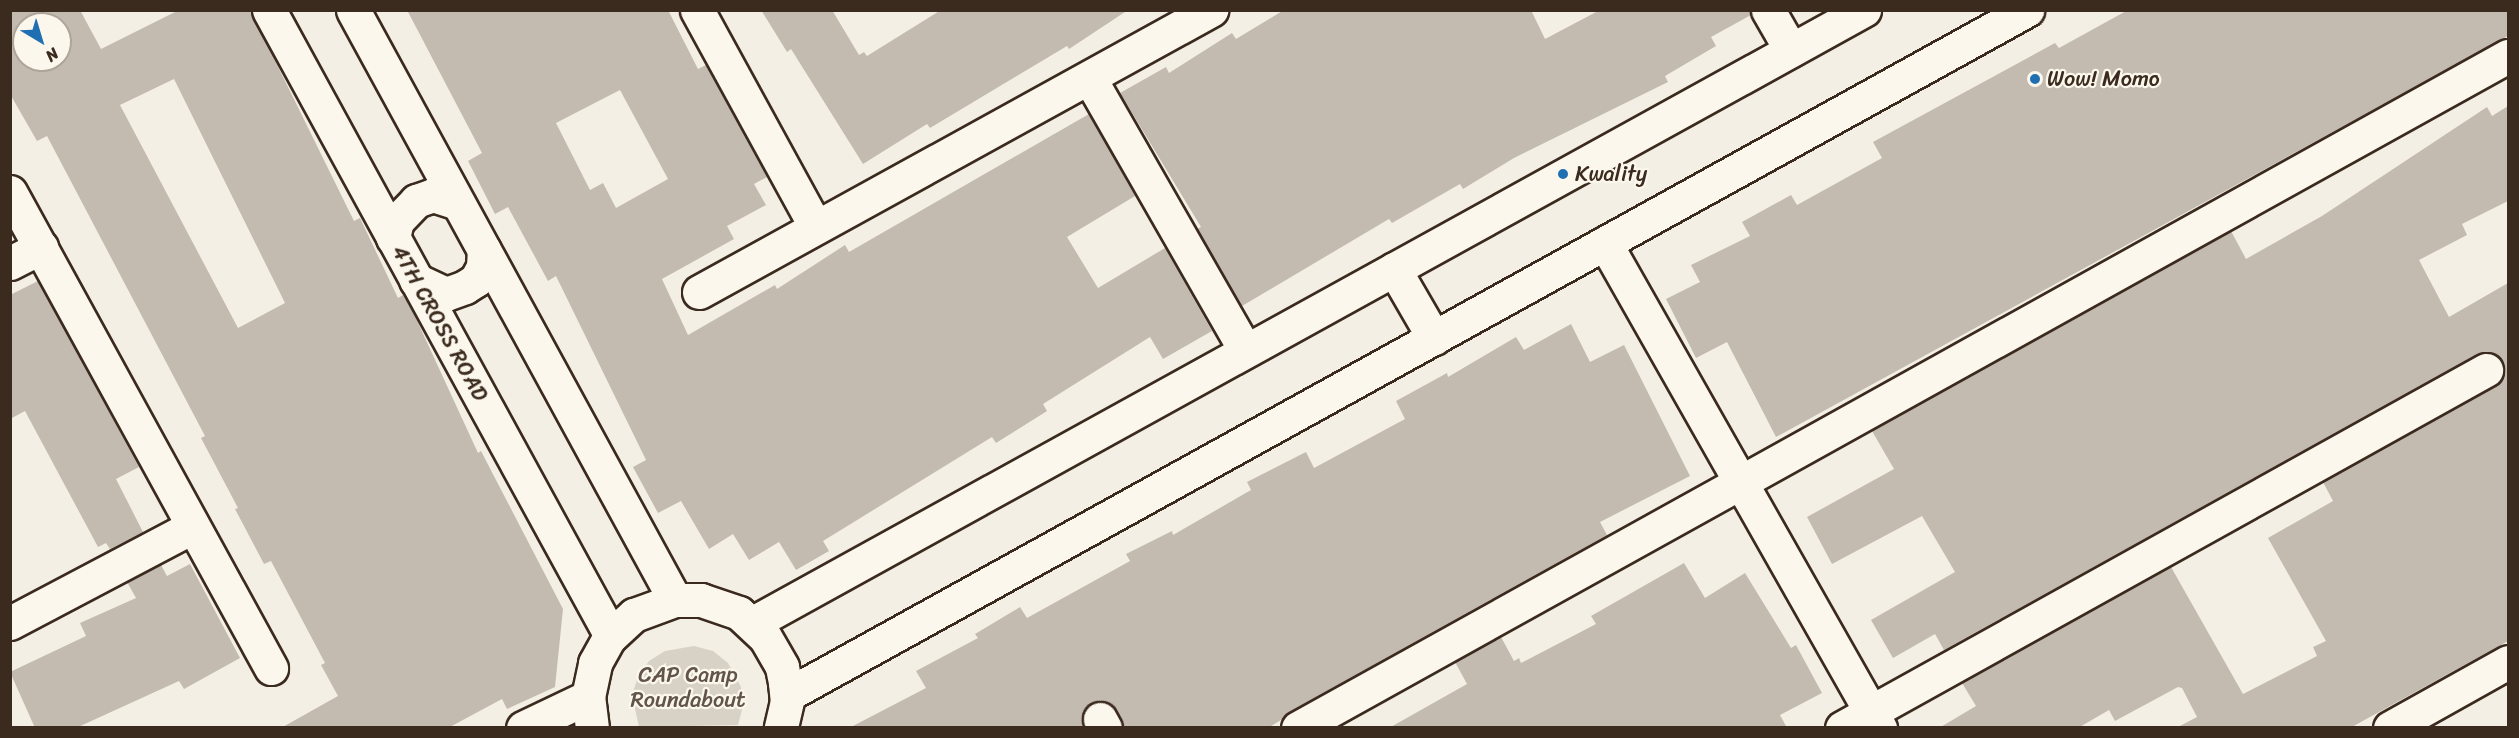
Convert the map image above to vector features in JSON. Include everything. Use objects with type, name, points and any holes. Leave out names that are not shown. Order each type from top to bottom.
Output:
[{"type":"street","name":"4TH CROSS ROAD","points":[[269,10],[611,636]]},
{"type":"street","points":[[353,10],[675,600]]},
{"type":"street","points":[[697,10],[816,227]]},
{"type":"street","points":[[699,292],[1090,79],[1211,10]]},
{"type":"street","points":[[1768,10],[1791,50]]},
{"type":"street","points":[[753,623],[1864,10]]},
{"type":"street","points":[[787,695],[1605,243],[2006,16]]},
{"type":"street","points":[[1298,728],[2508,56]]},
{"type":"street","points":[[1090,79],[1245,350]]},
{"type":"street","points":[[10,192],[271,668]]},
{"type":"street","points":[[393,238],[402,214],[417,201],[433,195],[458,204]]},
{"type":"street","points":[[1605,243],[1876,719]]},
{"type":"street","points":[[10,263],[41,247]]},
{"type":"street","points":[[416,280],[446,294],[465,287],[476,280],[483,267],[484,250]]},
{"type":"street","points":[[1394,269],[1434,338]]},
{"type":"street","points":[[1842,728],[1876,719],[2486,370]]},
{"type":"street","points":[[10,623],[192,527]]},
{"type":"street","points":[[523,728],[590,712],[595,663],[611,636],[634,615],[675,600],[701,600],[740,613],[765,637],[782,667],[787,695],[781,728]]},
{"type":"street","points":[[2390,728],[2508,662]]},
{"type":"green space","name":"CAP Camp Roundabout","points":[[694,646],[713,651],[728,663],[741,687],[743,706],[738,725],[639,727],[632,695],[638,677],[649,661],[665,651]]},
{"type":"building","points":[[10,10],[80,10],[101,49],[179,10],[250,10],[354,221],[360,218],[398,298],[403,295],[413,312],[478,453],[481,451],[563,609],[555,687],[507,709],[502,699],[448,728],[281,728],[338,696],[321,665],[325,663],[271,561],[264,564],[201,438],[205,436],[47,136],[37,141],[10,94]],"holes":[[[174,79],[285,303],[238,328],[120,105]]]},
{"type":"building","points":[[407,10],[668,10],[698,69],[706,65],[767,177],[754,184],[766,205],[727,226],[734,239],[662,279],[688,335],[775,285],[777,289],[845,245],[849,252],[1089,114],[1135,196],[1067,237],[1098,288],[1165,248],[1212,331],[1163,359],[1150,337],[1043,404],[1047,411],[996,443],[992,437],[823,541],[829,551],[796,570],[779,542],[749,560],[733,534],[709,549],[681,501],[658,513],[633,467],[646,460],[556,276],[548,281],[508,207],[495,214],[468,161],[482,153]],"holes":[[[620,90],[668,179],[616,208],[603,183],[590,190],[556,123]]]},
{"type":"building","points":[[761,10],[832,10],[859,55],[864,52],[867,56],[941,10],[1128,10],[1069,49],[1067,46],[930,128],[927,124],[863,164],[791,49],[787,52]]},
{"type":"building","points":[[1284,10],[1531,10],[1545,39],[1600,10],[1749,10],[1751,15],[1711,37],[1716,46],[1665,76],[1668,82],[1514,158],[1463,189],[1460,184],[1392,223],[1389,219],[1242,306],[1197,229],[1201,227],[1120,93],[1166,67],[1169,73],[1232,33],[1236,39]]},
{"type":"building","points":[[2128,10],[2508,10],[2508,36],[1776,437],[1727,342],[1696,358],[1666,299],[1700,282],[1691,265],[1750,236],[1742,222],[1791,195],[1797,205],[1882,158],[1873,142],[2055,43],[2059,48]]},
{"type":"building","points":[[2508,106],[2508,201],[2462,224],[2467,235],[2419,260],[2449,317],[2508,283],[2508,641],[2350,728],[2176,728],[2197,717],[2182,688],[2178,687],[2115,721],[2109,710],[2078,728],[1939,728],[1976,706],[1962,683],[2171,567],[2243,694],[2317,656],[2313,647],[2326,641],[2268,538],[2333,501],[2323,482],[2495,386],[2505,370],[2495,354],[2477,354],[1944,650],[1935,634],[1893,658],[1871,620],[1955,572],[1922,516],[1832,564],[1807,517],[1894,469],[1872,431],[2231,231],[2246,259],[2322,216],[2487,107],[2492,116]]},
{"type":"building","points":[[38,281],[139,467],[116,479],[143,532],[110,549],[106,543],[98,547],[25,411],[10,419],[10,295]]},
{"type":"building","points":[[1571,324],[1590,362],[1624,345],[1690,476],[1600,522],[1607,535],[1289,712],[1268,728],[1124,728],[1116,709],[1100,700],[1084,710],[1083,728],[849,728],[926,688],[916,671],[978,638],[975,634],[1020,607],[1027,618],[1130,561],[1126,554],[1172,531],[1173,535],[1251,490],[1247,482],[1306,452],[1314,468],[1405,419],[1396,401],[1447,373],[1448,377],[1516,337],[1524,350]]},
{"type":"building","points":[[1684,563],[1705,598],[1745,573],[1791,648],[1796,645],[1822,693],[1780,715],[1787,728],[1389,728],[1467,684],[1455,662],[1501,637],[1514,661],[1519,658],[1521,663],[1596,624],[1591,616]]},
{"type":"building","points":[[190,564],[240,658],[184,689],[179,681],[76,728],[35,728],[10,672],[86,636],[80,623],[136,598],[127,582],[161,565],[167,576]]},
{"type":"place","name":"Wow! Momo","points":[[2035,79]]},
{"type":"place","name":"Kwality","points":[[1563,174]]}]
